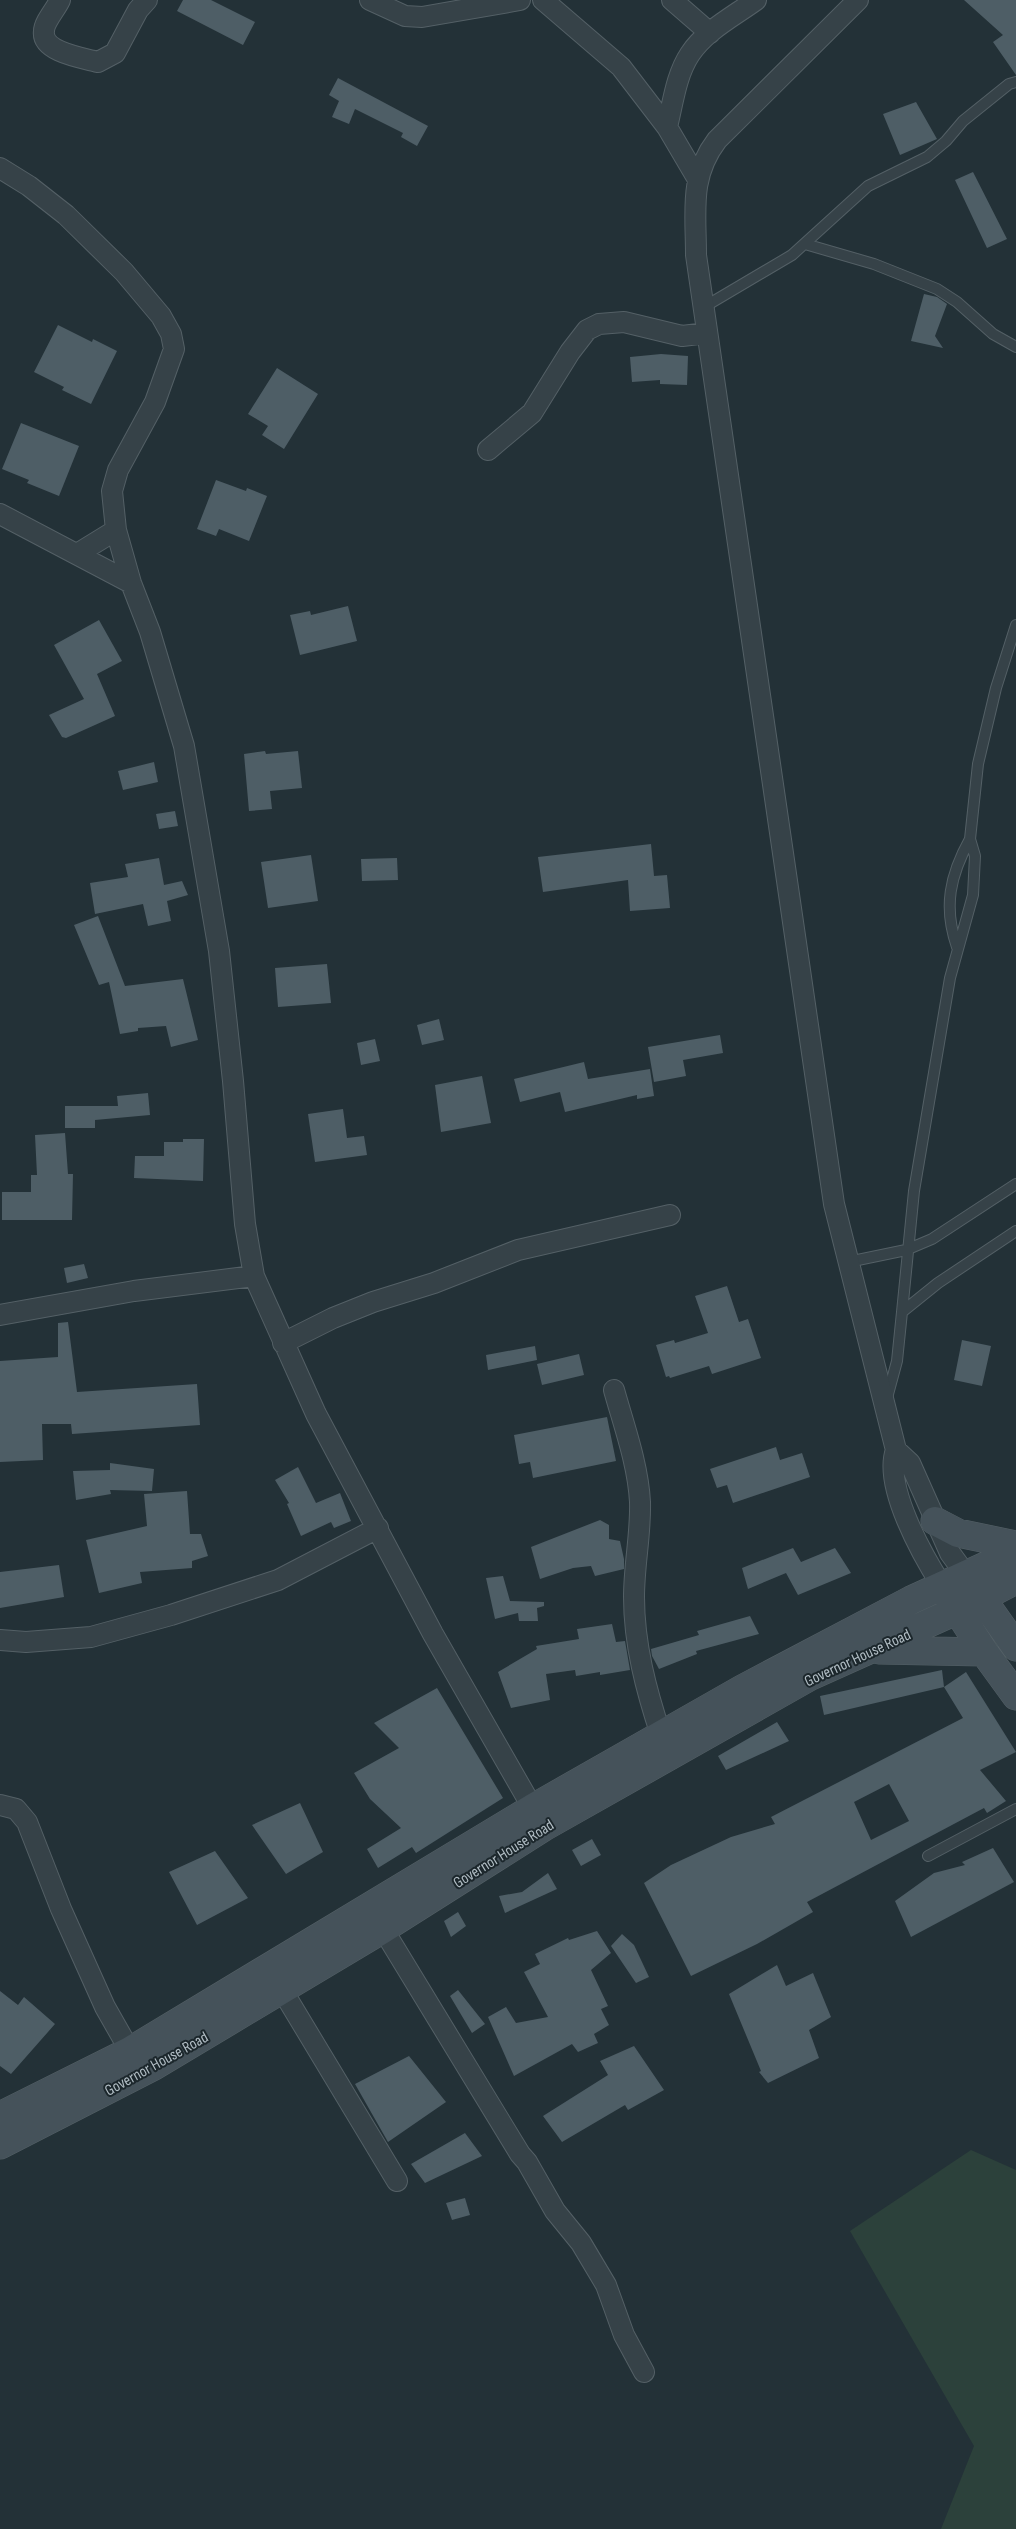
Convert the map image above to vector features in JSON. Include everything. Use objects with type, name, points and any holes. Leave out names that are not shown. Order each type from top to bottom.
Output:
[{"type":"main road","points":[[935,1521],[958,1533],[1016,1545]]},
{"type":"main road","name":"Governor House Road","points":[[0,2145],[154,2066],[383,1929],[538,1817],[661,1735],[877,1617],[1016,1552]]},
{"type":"main road","name":"Governor House Road","points":[[0,2116],[130,2051],[538,1817],[811,1676],[969,1604],[1016,1580]]},
{"type":"main road","points":[[954,1581],[969,1604],[984,1652],[1016,1696]]},
{"type":"main road","points":[[969,1604],[1016,1644]]},
{"type":"main road","points":[[870,1650],[984,1652]]},
{"type":"street","points":[[60,0],[43,30],[45,40],[51,48],[98,62],[115,53],[138,10],[147,0]]},
{"type":"street","points":[[370,0],[406,16],[422,17],[520,0]]},
{"type":"street","points":[[543,0],[621,66],[667,127],[697,178]]},
{"type":"street","points":[[672,0],[710,33]]},
{"type":"street","points":[[667,127],[680,74],[690,53],[710,33],[756,0]]},
{"type":"street","points":[[858,0],[717,140],[705,155],[697,178],[696,255],[834,1204],[896,1450],[892,1468],[906,1518],[921,1552],[954,1581]]},
{"type":"street","points":[[0,168],[29,186],[66,216],[118,265],[161,316],[171,334],[174,349],[155,402],[118,470],[112,491],[116,530],[131,583],[150,632],[184,746],[219,951],[233,1081],[245,1224],[254,1276],[316,1414],[433,1634],[538,1817]]},
{"type":"street","points":[[488,450],[532,413],[570,352],[587,330],[599,324],[624,322],[682,336],[707,332]]},
{"type":"street","points":[[0,514],[131,583]]},
{"type":"street","points":[[77,554],[116,530]]},
{"type":"street","points":[[283,1344],[333,1318],[373,1302],[434,1283],[518,1250],[670,1216]]},
{"type":"street","points":[[0,1315],[134,1291],[254,1276]]},
{"type":"street","points":[[614,1390],[632,1454],[640,1502],[634,1598],[639,1656],[648,1696],[661,1735]]},
{"type":"street","points":[[896,1450],[910,1463],[950,1553],[954,1581]]},
{"type":"street","points":[[0,1640],[26,1642],[91,1637],[171,1615],[278,1580],[378,1528]]},
{"type":"street","points":[[0,1805],[16,1808],[27,1822],[69,1927],[105,2007],[130,2051]]},
{"type":"street","points":[[383,1929],[429,2008],[520,2154],[528,2162],[555,2211],[581,2243],[606,2284],[624,2335],[644,2372]]},
{"type":"street","points":[[282,1990],[397,2180]]},
{"type":"lane","points":[[704,307],[792,255],[868,186],[927,157],[946,141],[963,121],[1009,84],[1016,82]]},
{"type":"lane","points":[[805,244],[874,264],[937,289],[957,302],[993,334],[1016,347]]},
{"type":"lane","points":[[884,1408],[897,1361],[906,1250],[914,1191],[958,947],[973,895],[975,856],[970,838],[978,764],[996,688],[1016,625]]},
{"type":"lane","points":[[958,947],[951,930],[952,883],[956,864],[970,838]]},
{"type":"lane","points":[[848,1262],[906,1250],[932,1239],[1016,1184]]},
{"type":"lane","points":[[902,1312],[938,1283],[1016,1231]]},
{"type":"lane","points":[[928,1856],[1016,1809]]},
{"type":"green space","points":[[971,2150],[1016,2170],[1016,2529],[941,2529],[974,2446],[850,2231]]},
{"type":"building","points":[[183,0],[211,0],[255,22],[243,45],[177,11]]},
{"type":"building","points":[[964,0],[1016,0],[1016,75],[993,42],[1003,35]]},
{"type":"building","points":[[338,78],[428,126],[417,146],[401,137],[403,133],[355,109],[349,124],[332,117],[339,101],[329,95]]},
{"type":"building","points":[[916,102],[937,139],[900,155],[883,114]]},
{"type":"building","points":[[973,172],[1007,239],[987,248],[955,180]]},
{"type":"building","points":[[924,294],[937,297],[947,304],[935,336],[943,348],[911,341]]},
{"type":"building","points":[[58,325],[92,342],[93,339],[117,351],[91,404],[62,390],[64,387],[34,372]]},
{"type":"building","points":[[661,354],[688,356],[687,385],[660,384],[660,380],[632,382],[630,357]]},
{"type":"building","points":[[277,368],[318,394],[284,449],[262,435],[268,426],[248,414]]},
{"type":"building","points":[[21,423],[79,446],[59,496],[27,483],[29,480],[2,469]]},
{"type":"building","points":[[216,480],[246,491],[247,488],[267,496],[249,541],[219,529],[216,536],[197,529]]},
{"type":"building","points":[[348,606],[357,641],[300,655],[290,615],[310,611],[311,615]]},
{"type":"building","points":[[99,620],[122,661],[97,674],[115,716],[66,738],[62,737],[49,715],[84,699],[54,645]]},
{"type":"building","points":[[265,751],[266,754],[298,751],[302,788],[270,791],[272,809],[249,811],[244,754]]},
{"type":"building","points":[[154,762],[158,782],[123,790],[118,771]]},
{"type":"building","points":[[175,811],[178,826],[159,829],[156,814]]},
{"type":"building","points":[[651,844],[654,876],[667,875],[670,908],[630,911],[628,880],[543,892],[538,857]]},
{"type":"building","points":[[311,855],[318,901],[268,908],[261,862]]},
{"type":"building","points":[[159,858],[164,885],[182,881],[188,895],[167,901],[171,921],[148,926],[143,904],[95,914],[90,883],[128,877],[125,864]]},
{"type":"building","points":[[397,858],[398,880],[362,881],[361,859]]},
{"type":"building","points":[[98,916],[125,986],[183,979],[198,1040],[171,1047],[166,1026],[138,1028],[138,1031],[120,1034],[109,982],[99,985],[74,925]]},
{"type":"building","points":[[327,964],[331,1003],[278,1007],[275,968]]},
{"type":"building","points":[[439,1019],[444,1040],[422,1045],[417,1025]]},
{"type":"building","points":[[720,1035],[723,1053],[683,1060],[686,1076],[654,1082],[648,1047]]},
{"type":"building","points":[[375,1039],[380,1061],[361,1065],[357,1043]]},
{"type":"building","points":[[584,1062],[588,1079],[650,1069],[654,1096],[637,1099],[637,1095],[565,1112],[560,1092],[520,1102],[514,1079]]},
{"type":"building","points":[[482,1076],[491,1123],[441,1132],[435,1085]]},
{"type":"building","points":[[148,1093],[150,1115],[95,1120],[95,1128],[65,1128],[65,1106],[118,1106],[117,1096]]},
{"type":"building","points":[[343,1109],[347,1138],[364,1136],[367,1155],[315,1162],[308,1114]]},
{"type":"building","points":[[65,1133],[68,1174],[73,1174],[72,1220],[2,1220],[2,1192],[31,1192],[31,1175],[37,1175],[35,1135]]},
{"type":"building","points":[[183,1139],[204,1139],[203,1181],[134,1178],[135,1156],[164,1156],[164,1142],[183,1142]]},
{"type":"building","points":[[84,1264],[88,1278],[67,1283],[64,1268]]},
{"type":"building","points":[[727,1286],[739,1322],[748,1319],[761,1358],[712,1374],[709,1366],[670,1378],[669,1376],[666,1377],[656,1345],[674,1340],[675,1343],[708,1333],[695,1296]]},
{"type":"building","points":[[68,1322],[77,1392],[197,1384],[200,1425],[72,1434],[71,1424],[42,1424],[43,1460],[0,1462],[0,1361],[58,1357],[58,1323]]},
{"type":"building","points":[[962,1340],[991,1346],[982,1386],[954,1380]]},
{"type":"building","points":[[535,1346],[537,1360],[488,1370],[486,1355]]},
{"type":"building","points":[[579,1354],[584,1375],[542,1385],[537,1364]]},
{"type":"building","points":[[607,1417],[616,1461],[533,1478],[530,1462],[519,1464],[514,1435]]},
{"type":"building","points":[[776,1447],[780,1460],[802,1453],[810,1477],[733,1503],[727,1485],[717,1488],[710,1469]]},
{"type":"building","points":[[110,1463],[154,1469],[152,1491],[110,1490],[111,1494],[76,1500],[73,1471],[110,1470]]},
{"type":"building","points":[[298,1467],[316,1503],[340,1493],[351,1521],[334,1528],[331,1522],[301,1536],[287,1504],[289,1503],[275,1480]]},
{"type":"building","points":[[187,1491],[190,1534],[201,1534],[208,1556],[192,1561],[192,1568],[140,1572],[142,1583],[99,1593],[86,1540],[147,1526],[144,1494]]},
{"type":"building","points":[[600,1520],[609,1525],[609,1539],[620,1541],[624,1569],[595,1576],[591,1566],[573,1568],[540,1579],[531,1547]]},
{"type":"building","points":[[793,1548],[801,1562],[835,1548],[851,1573],[798,1595],[786,1573],[748,1589],[742,1568]]},
{"type":"building","points":[[59,1565],[64,1597],[0,1608],[0,1572]]},
{"type":"building","points":[[503,1576],[510,1601],[544,1602],[544,1606],[537,1608],[538,1621],[519,1621],[518,1613],[495,1619],[486,1578]]},
{"type":"building","points":[[750,1616],[759,1634],[696,1651],[697,1654],[659,1669],[652,1656],[651,1649],[699,1635],[697,1631]]},
{"type":"building","points":[[612,1624],[616,1642],[625,1641],[630,1670],[600,1675],[600,1672],[576,1676],[575,1670],[546,1674],[550,1700],[511,1708],[498,1672],[537,1649],[536,1646],[579,1639],[577,1629]]},
{"type":"building","points":[[942,1670],[944,1687],[824,1715],[820,1696]]},
{"type":"building","points":[[966,1672],[1016,1752],[980,1770],[1006,1801],[987,1813],[984,1808],[807,1902],[813,1912],[757,1944],[691,1976],[644,1883],[671,1865],[731,1837],[775,1824],[771,1817],[963,1718],[944,1687]],"holes":[[[889,1784],[909,1821],[871,1840],[854,1802]]]},
{"type":"building","points":[[437,1688],[503,1798],[416,1853],[412,1847],[378,1868],[367,1849],[401,1828],[370,1799],[354,1773],[399,1748],[374,1723]]},
{"type":"building","points":[[777,1722],[789,1741],[726,1770],[718,1756]]},
{"type":"building","points":[[300,1803],[323,1852],[286,1874],[252,1825]]},
{"type":"building","points":[[592,1839],[601,1855],[581,1866],[572,1850]]},
{"type":"building","points":[[993,1848],[1014,1882],[911,1937],[895,1901],[934,1873],[965,1865],[962,1862]]},
{"type":"building","points":[[215,1851],[248,1898],[197,1925],[169,1872]]},
{"type":"building","points":[[548,1873],[557,1889],[505,1913],[499,1896],[522,1892]]},
{"type":"building","points":[[458,1912],[466,1926],[451,1937],[444,1921]]},
{"type":"building","points":[[597,1931],[611,1953],[591,1970],[608,2006],[601,2009],[609,2025],[594,2034],[598,2043],[578,2052],[572,2044],[514,2076],[488,2017],[506,2007],[516,2023],[548,2017],[524,1972],[540,1964],[535,1954],[568,1938],[569,1940]]},
{"type":"building","points":[[622,1934],[634,1945],[649,1977],[636,1983],[611,1946]]},
{"type":"building","points":[[777,1965],[786,1986],[813,1973],[831,2017],[809,2030],[819,2058],[768,2083],[759,2072],[761,2071],[729,1994]]},
{"type":"building","points":[[458,1990],[485,2024],[472,2033],[450,1996]]},
{"type":"building","points":[[0,1991],[18,2005],[24,1997],[55,2024],[11,2074],[0,2066]]},
{"type":"building","points":[[634,2046],[664,2090],[628,2110],[625,2105],[562,2142],[543,2116],[608,2075],[600,2061]]},
{"type":"building","points":[[409,2056],[446,2102],[388,2142],[355,2084]]},
{"type":"building","points":[[465,2133],[482,2156],[425,2183],[411,2164]]},
{"type":"building","points":[[465,2198],[470,2215],[452,2220],[446,2203]]}]
